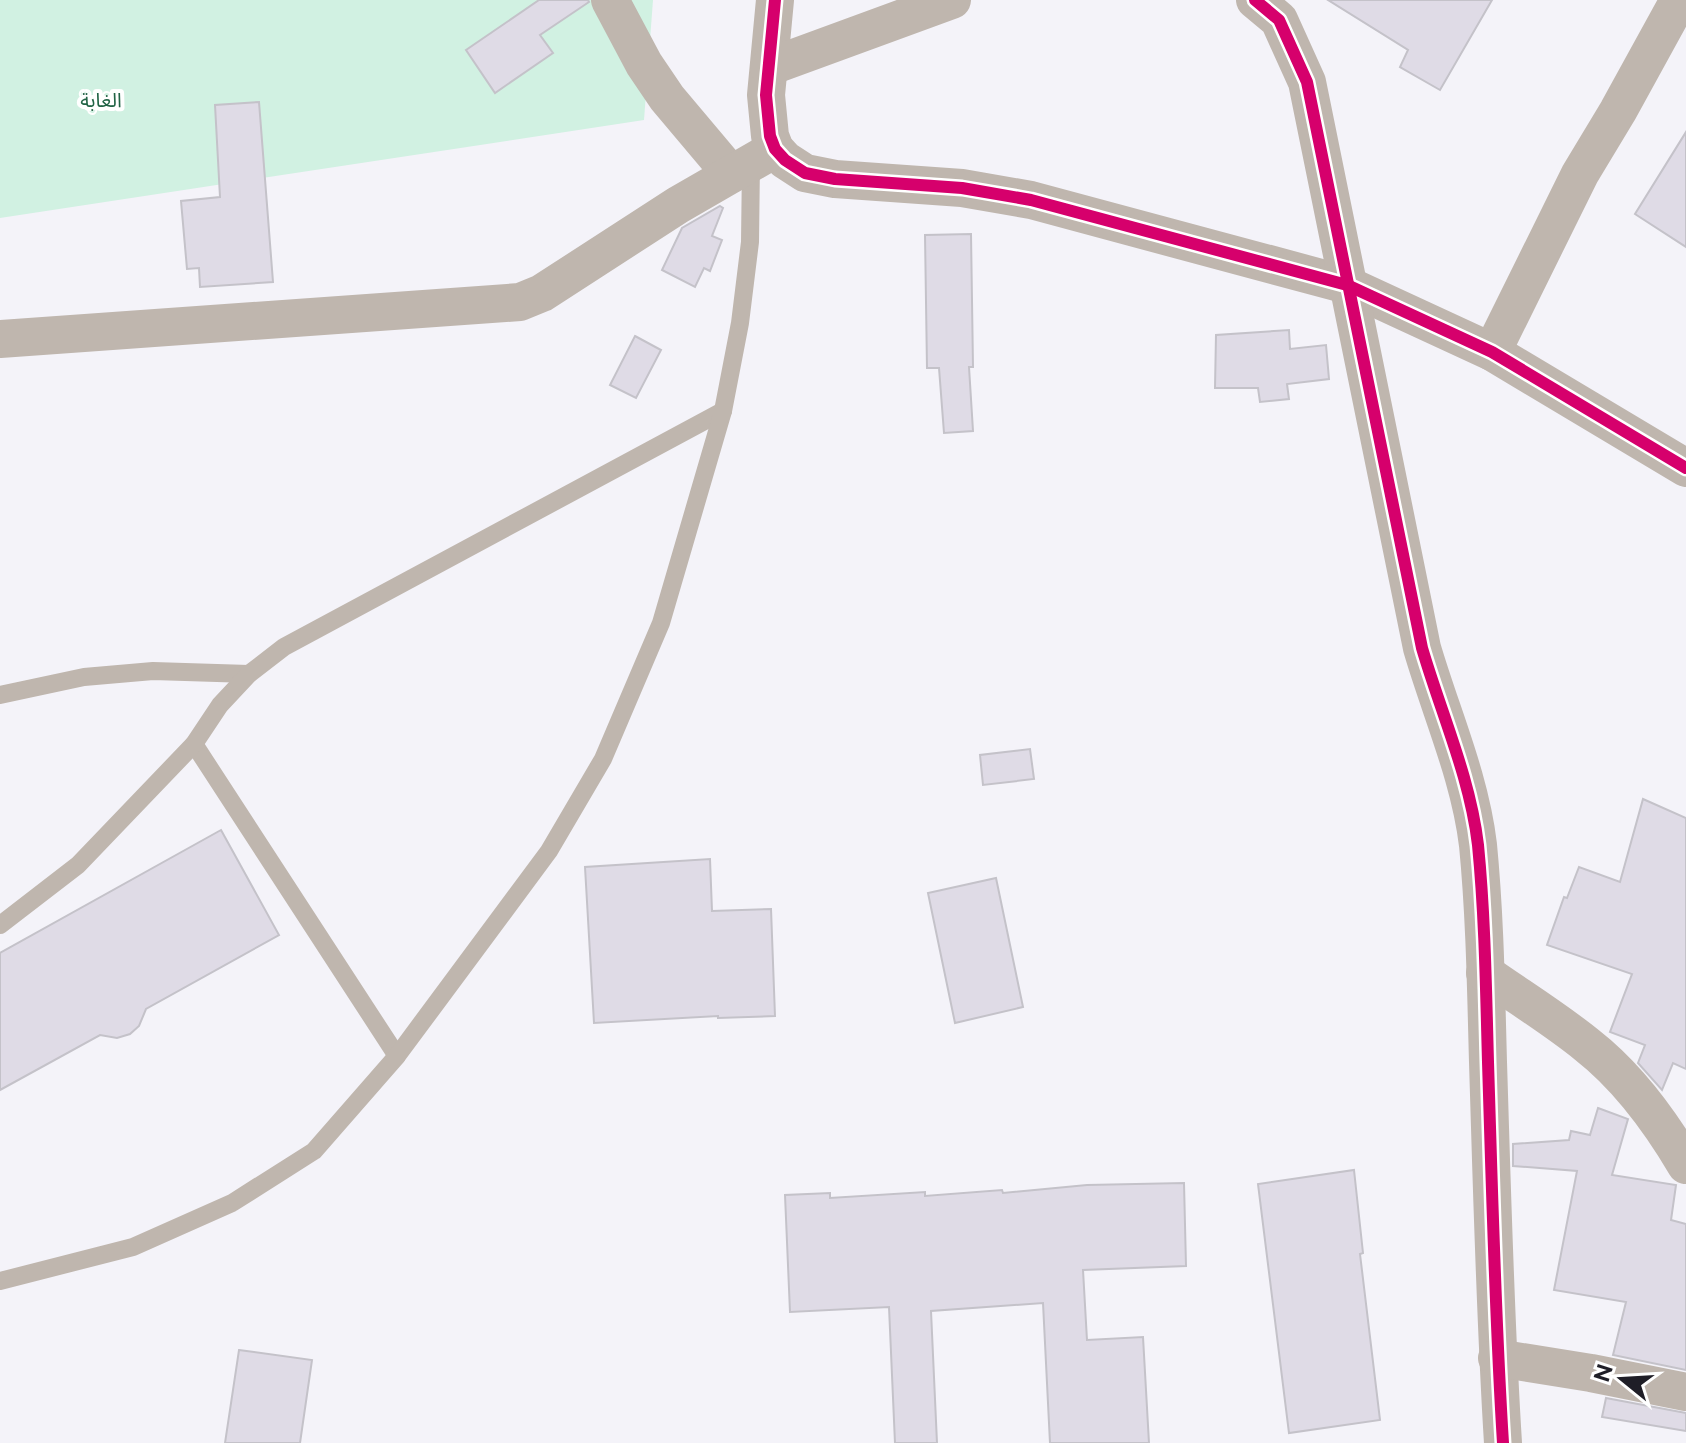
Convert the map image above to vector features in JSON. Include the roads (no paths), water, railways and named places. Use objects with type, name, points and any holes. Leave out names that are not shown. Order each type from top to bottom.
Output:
[{"type":"street","points":[[610,0],[644,64],[667,98],[752,162],[785,160],[805,173],[835,179],[962,188],[1031,200],[1347,285],[1492,352],[1686,468]]},
{"type":"street","points":[[0,339],[520,302],[542,293],[608,248],[752,162],[770,136],[766,95],[775,0]]},
{"type":"street","points":[[769,67],[952,0]]},
{"type":"street","points":[[1492,352],[1580,174],[1679,0]]},
{"type":"street","points":[[1275,7],[1307,82],[1422,648],[1466,781],[1477,844],[1503,1443]]},
{"type":"street","points":[[1485,973],[1589,1046],[1634,1090],[1672,1140],[1686,1165]]},
{"type":"street","points":[[1497,1358],[1686,1392]]},
{"type":"lane","points":[[0,1281],[133,1247],[232,1203],[314,1151],[397,1056],[549,851],[603,759],[661,623],[723,411],[740,323],[750,242],[752,162]]},
{"type":"lane","points":[[0,925],[78,865],[194,744],[220,705],[249,674],[284,647],[723,411]]},
{"type":"lane","points":[[0,695],[84,677],[153,671],[249,674]]},
{"type":"lane","points":[[194,744],[397,1056]]},
{"type":"park label","name":"الغابة","points":[[101,100]]}]
